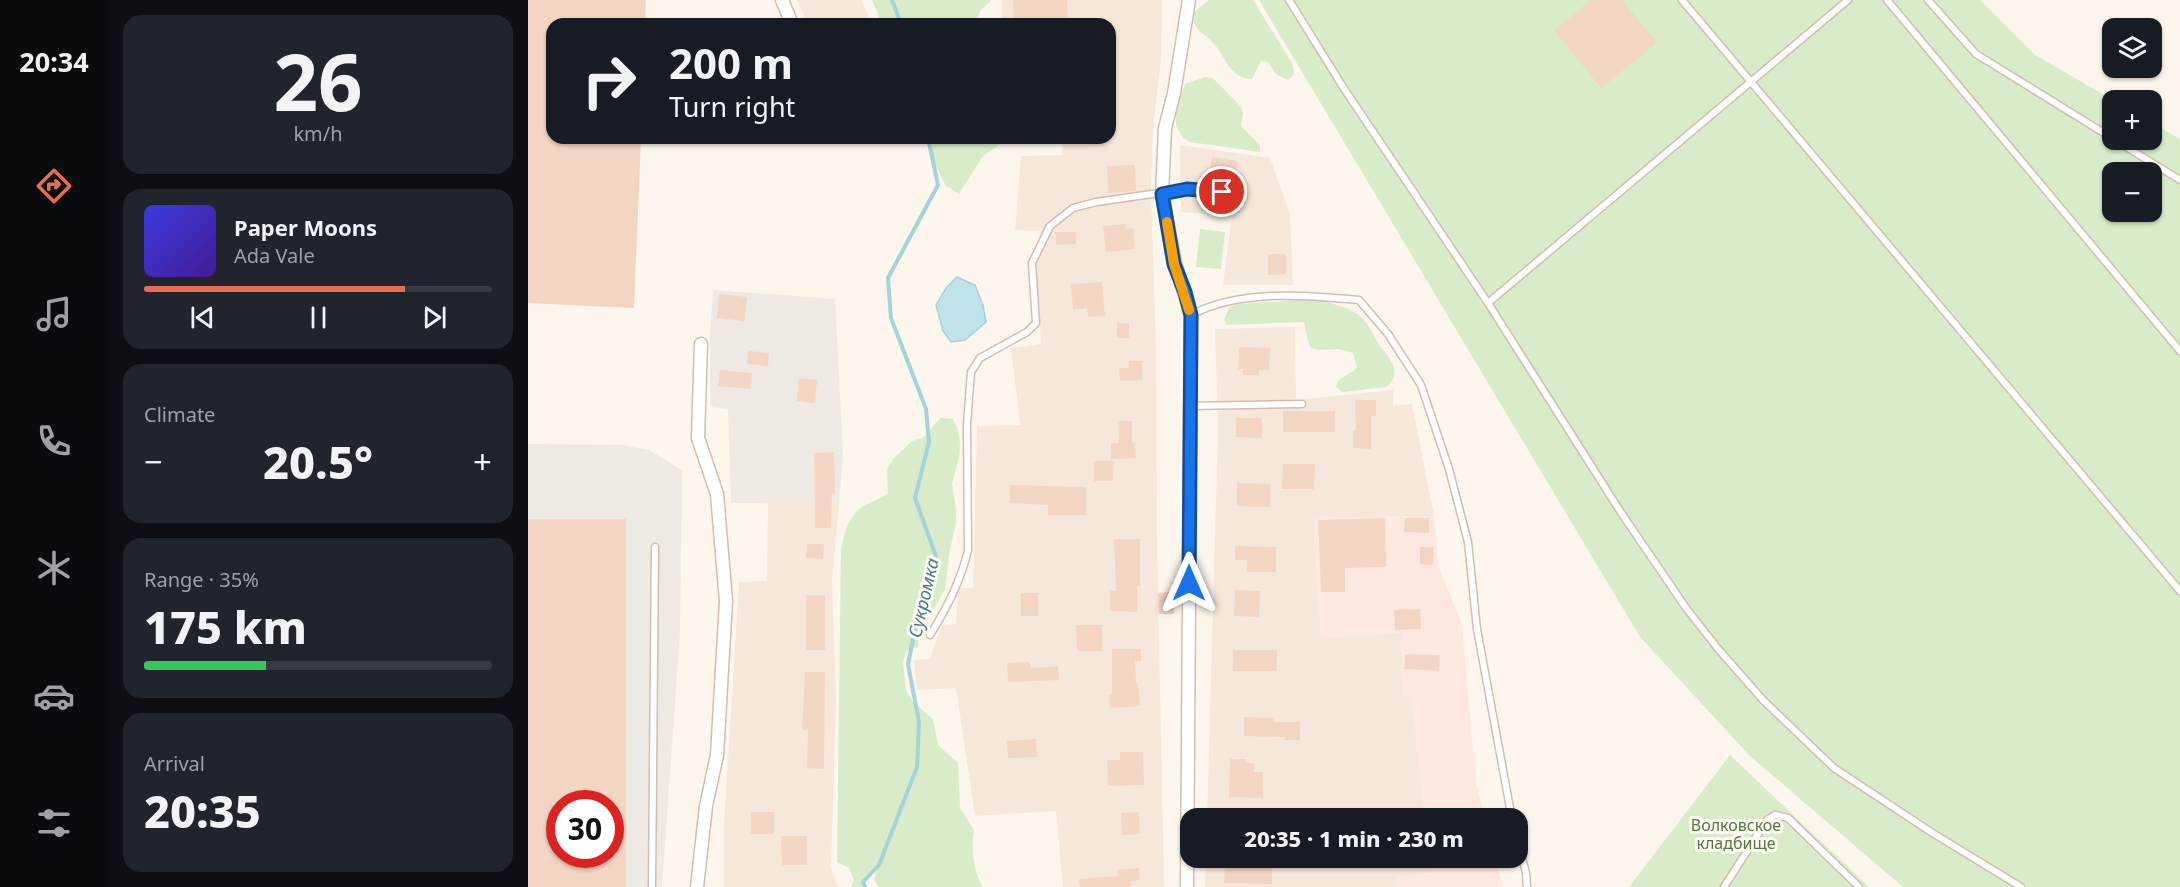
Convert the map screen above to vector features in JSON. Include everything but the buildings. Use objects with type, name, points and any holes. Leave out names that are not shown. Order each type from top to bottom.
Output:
[{"type":"street","points":[[782,0],[790,18]]},
{"type":"street","points":[[1187,887],[1191,315],[1174,264],[1162,194],[1165,128],[1174,93],[1189,0]]},
{"type":"street","points":[[697,887],[706,806],[717,755],[726,601],[717,494],[698,438],[701,344]]},
{"type":"lane","points":[[1289,0],[1343,87],[1488,303],[1617,506],[1686,608],[1719,650],[1763,700],[1834,768],[1931,832],[2022,887]]},
{"type":"lane","points":[[1682,0],[2180,591]]},
{"type":"lane","points":[[1488,303],[1848,0]]},
{"type":"lane","points":[[1887,0],[2180,351]]},
{"type":"lane","points":[[1928,0],[1977,54],[2102,132]]},
{"type":"lane","points":[[2131,150],[2180,180]]},
{"type":"lane","points":[[930,635],[947,609],[964,567],[968,550],[967,424],[971,372],[980,358],[1027,332],[1036,323],[1032,263],[1050,226],[1073,208],[1096,202],[1187,189],[1240,193]]},
{"type":"lane","points":[[1191,315],[1209,305],[1232,299],[1312,296],[1359,300],[1388,334],[1410,368],[1421,386],[1446,459],[1468,542],[1477,629],[1510,808]]},
{"type":"lane","points":[[1190,406],[1302,404]]},
{"type":"lane","points":[[652,887],[655,547]]},
{"type":"lane","points":[[1724,887],[1767,820],[1775,815],[1788,818],[1859,887]]},
{"type":"lane","points":[[1525,868],[1527,887]]},
{"type":"shaded area","points":[[797,0],[862,0],[869,18],[804,18]]},
{"type":"shaded area","points":[[1002,0],[1162,0],[1161,60],[1153,128],[1151,190],[1156,351],[1164,887],[1063,887],[1056,811],[975,816],[956,688],[917,690],[914,660],[930,659],[942,625],[956,624],[959,588],[973,588],[977,426],[1020,425],[1011,348],[1041,344],[1035,253],[1040,231],[1015,230],[1021,156],[1062,155],[1063,144],[1116,144],[1116,18],[1001,18]]},
{"type":"shaded area","points":[[1180,145],[1270,158],[1290,214],[1293,285],[1223,285],[1232,216],[1181,212]]},
{"type":"shaded area","points":[[713,290],[835,299],[843,454],[839,504],[731,503],[728,409],[710,407],[710,333]]},
{"type":"shaded area","points":[[1295,327],[1296,400],[1393,390],[1393,406],[1412,404],[1434,516],[1314,518],[1321,638],[1401,632],[1402,696],[1412,696],[1424,808],[1207,808],[1218,430],[1215,329]]},
{"type":"shaded area","points":[[528,444],[621,445],[649,450],[682,470],[680,632],[662,887],[528,887]]},
{"type":"shaded area","points":[[768,503],[839,504],[832,581],[836,697],[831,867],[838,887],[724,887],[724,825],[739,582],[767,581]]},
{"type":"shaded area","points":[[1434,516],[1439,568],[1462,625],[1476,782],[1482,808],[1424,808],[1412,696],[1402,696],[1401,632],[1321,639],[1314,518]]},
{"type":"shaded area","points":[[1206,868],[1432,868],[1433,873],[1396,877],[1396,887],[1205,887]]},
{"type":"shaded area","points":[[1432,868],[1498,868],[1503,887],[1396,887],[1396,877],[1433,873]]},
{"type":"green space","points":[[872,0],[991,1],[980,11],[978,18],[880,18]]},
{"type":"green space","points":[[1209,0],[1253,0],[1292,63],[1294,73],[1292,76],[1288,80],[1276,74],[1268,62],[1261,61],[1252,79],[1239,76],[1234,72],[1212,41],[1195,25],[1193,13]]},
{"type":"green space","points":[[1259,0],[1980,0],[2035,55],[2102,94],[2102,150],[2162,150],[2162,128],[2180,139],[2180,887],[1903,887],[1750,756],[1640,637]]},
{"type":"green space","points":[[1205,77],[1217,82],[1240,106],[1243,113],[1241,126],[1260,145],[1260,152],[1190,142],[1183,138],[1176,126],[1176,112],[1185,84]]},
{"type":"green space","points":[[929,144],[1001,144],[983,156],[959,194],[946,186],[932,158]]},
{"type":"green space","points":[[1200,229],[1225,232],[1221,269],[1196,267]]},
{"type":"green space","points":[[1319,299],[1350,310],[1365,321],[1393,365],[1394,376],[1386,387],[1342,392],[1336,387],[1337,383],[1357,367],[1353,353],[1339,349],[1311,348],[1304,322],[1227,325],[1224,320],[1229,308],[1236,304]]},
{"type":"green space","points":[[940,418],[953,419],[958,430],[959,458],[952,483],[956,523],[945,589],[919,634],[918,647],[906,651],[903,663],[906,690],[913,702],[933,719],[938,745],[958,763],[960,808],[974,830],[974,860],[983,887],[879,887],[874,880],[878,866],[863,882],[865,887],[851,887],[854,880],[849,868],[837,862],[841,548],[856,512],[888,493],[887,470],[893,459],[912,441],[924,437]]},
{"type":"green space","name":"Волковское кладбище","points":[[1730,755],[1869,887],[1629,887]]},
{"type":"water","points":[[957,277],[975,285],[983,305],[986,322],[965,340],[951,342],[943,331],[936,305],[946,288]]},
{"type":"waterway","name":"Сукромка","points":[[892,0],[899,18]]},
{"type":"waterway","name":"Сукромка","points":[[865,887],[863,882],[879,865],[917,767],[919,722],[908,664],[918,616],[936,556],[915,498],[929,442],[926,409],[891,318],[888,278],[938,185],[929,144]]},
{"type":"slow traffic","points":[[1167,222],[1174,264],[1189,310]]},
{"type":"route","points":[[1189,583],[1191,315],[1174,264],[1162,194],[1187,189],[1222,192]]}]
